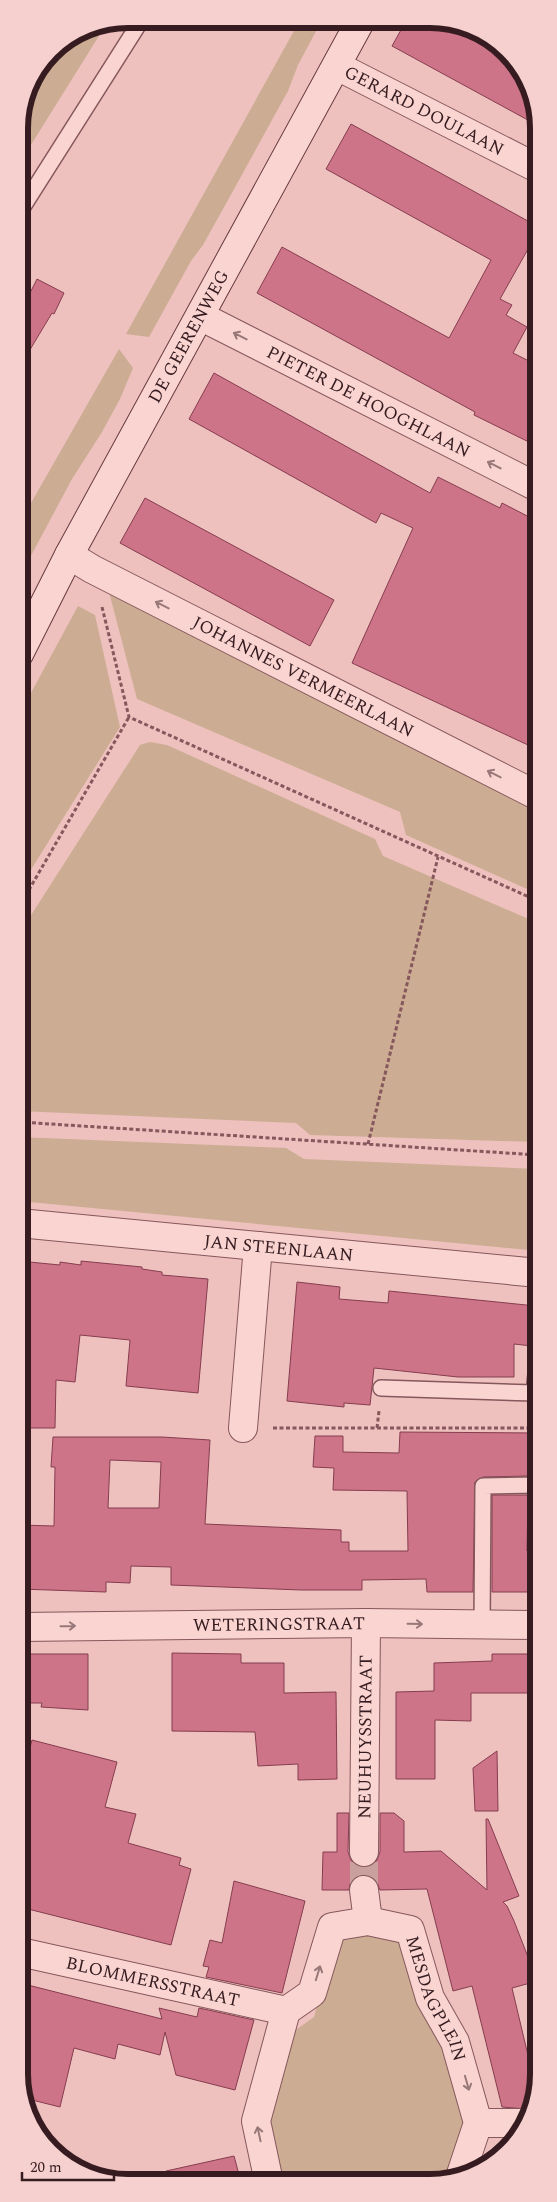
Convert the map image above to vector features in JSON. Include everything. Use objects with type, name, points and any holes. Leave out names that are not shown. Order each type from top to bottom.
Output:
[{"type":"street","name":"DE GEERENWEG","points":[[28,634],[81,562],[200,316],[357,28]]},
{"type":"street","name":"GERARD DOULAAN","points":[[336,66],[530,164]]},
{"type":"street","name":"PIETER DE HOOGHLAAN","points":[[200,316],[530,483]]},
{"type":"street","name":"JOHANNES VERMEERLAAN","points":[[81,562],[530,792]]},
{"type":"street","name":"JAN STEENLAAN","points":[[28,1224],[529,1272]]},
{"type":"street","points":[[243,1428],[258,1246]]},
{"type":"street","name":"WETERINGSTRAAT","points":[[28,1627],[366,1623],[529,1625]]},
{"type":"street","name":"NEUHUYSSTRAAT","points":[[364,1852],[366,1623]]},
{"type":"street","points":[[364,1890],[368,1921]]},
{"type":"street","name":"MESDAGPLEIN","points":[[286,2011],[312,1993],[332,1928],[368,1921],[410,1930],[430,1998],[455,2042],[478,2123]]},
{"type":"street","name":"BLOMMERSSTRAAT","points":[[28,1954],[286,2011]]},
{"type":"street","points":[[267,2174],[256,2121],[286,2011]]},
{"type":"street","points":[[463,2169],[478,2123],[517,2123]]},
{"type":"lane","points":[[28,200],[136,28]]},
{"type":"lane","points":[[381,1388],[529,1393]]},
{"type":"lane","points":[[482,1626],[484,1486],[529,1485]]},
{"type":"path","points":[[28,891],[129,717],[81,562]]},
{"type":"path","points":[[129,717],[530,898]]},
{"type":"path","points":[[368,1144],[438,856]]},
{"type":"path","points":[[28,1123],[529,1154]]},
{"type":"path","points":[[243,1428],[529,1428]]},
{"type":"shaded area","points":[[296,28],[318,28],[298,65],[288,91],[203,245],[191,261],[149,337],[126,334]]},
{"type":"shaded area","points":[[102,31],[28,150],[29,108],[41,78],[48,67],[67,48],[83,38]]},
{"type":"shaded area","points":[[119,349],[133,368],[120,399],[102,432],[72,479],[28,561],[28,508]]},
{"type":"shaded area","points":[[109,592],[530,802],[530,890],[406,835],[400,812],[137,699]]},
{"type":"shaded area","points":[[78,606],[95,615],[120,727],[28,875],[28,698]]},
{"type":"shaded area","points":[[150,742],[167,745],[375,839],[383,856],[530,919],[529,1142],[310,1135],[296,1123],[28,1111],[28,920],[140,745]]},
{"type":"shaded area","points":[[28,1137],[286,1148],[304,1159],[529,1169],[529,1250],[28,1202]]},
{"type":"shaded area","points":[[389,1933],[400,1937],[438,2030],[466,2117],[451,2172],[442,2174],[278,2174],[268,2133],[269,2114],[290,2034],[314,2017],[335,1942],[348,1936]]},
{"type":"building","points":[[402,28],[442,28],[474,38],[490,48],[509,67],[519,83],[524,96],[529,121],[392,46]]},
{"type":"building","points":[[351,124],[530,222],[530,246],[500,299],[512,305],[506,315],[527,327],[513,353],[530,361],[530,442],[474,415],[475,412],[257,293],[282,247],[449,338],[491,260],[326,169]]},
{"type":"building","points":[[37,279],[64,293],[54,314],[52,313],[28,353],[28,297]]},
{"type":"building","points":[[214,373],[430,493],[438,477],[500,508],[502,503],[530,517],[530,742],[528,745],[352,663],[413,528],[381,513],[376,523],[189,419]]},
{"type":"building","points":[[145,498],[334,600],[310,646],[120,543]]},
{"type":"building","points":[[81,1261],[142,1267],[142,1269],[162,1272],[162,1275],[208,1279],[198,1393],[126,1386],[130,1340],[80,1335],[75,1382],[56,1380],[55,1428],[28,1428],[28,1262],[60,1265],[60,1262],[81,1265]]},
{"type":"building","points":[[297,1282],[340,1287],[339,1299],[388,1303],[389,1291],[529,1305],[529,1346],[514,1344],[514,1377],[458,1377],[374,1368],[370,1405],[344,1403],[344,1407],[287,1401]]},
{"type":"building","points":[[400,1432],[529,1433],[528,1476],[483,1477],[475,1482],[473,1592],[427,1592],[426,1579],[362,1580],[362,1590],[301,1590],[171,1585],[171,1567],[131,1566],[130,1583],[106,1582],[106,1592],[28,1589],[28,1525],[54,1526],[55,1467],[51,1467],[53,1437],[162,1437],[210,1440],[205,1524],[341,1530],[341,1542],[349,1542],[349,1551],[408,1551],[407,1491],[333,1490],[334,1468],[313,1467],[315,1436],[343,1436],[343,1452],[399,1453]],"holes":[[[110,1460],[161,1462],[159,1508],[108,1508]]]},
{"type":"building","points":[[492,1495],[528,1495],[527,1551],[529,1551],[529,1592],[492,1592]]},
{"type":"building","points":[[172,1653],[241,1654],[241,1663],[284,1663],[284,1693],[336,1692],[337,1779],[298,1780],[298,1764],[258,1766],[255,1732],[172,1731]]},
{"type":"building","points":[[28,1654],[88,1654],[88,1710],[41,1707],[42,1703],[28,1703]]},
{"type":"building","points":[[492,1654],[529,1654],[529,1693],[471,1693],[471,1721],[435,1720],[435,1779],[396,1779],[396,1692],[434,1691],[434,1663],[492,1661]]},
{"type":"building","points":[[32,1740],[117,1762],[105,1807],[136,1814],[128,1843],[181,1858],[179,1865],[191,1869],[171,1945],[28,1909],[28,1755]]},
{"type":"building","points":[[497,1751],[498,1811],[475,1811],[473,1768]]},
{"type":"building","points":[[337,1813],[349,1813],[348,1852],[351,1860],[357,1866],[363,1868],[371,1866],[377,1860],[380,1852],[380,1813],[394,1813],[404,1821],[404,1852],[441,1851],[487,1890],[486,1819],[488,1819],[519,1896],[503,1902],[514,1921],[529,1961],[529,1983],[512,1988],[529,2060],[528,2094],[523,2109],[502,2107],[472,1986],[453,1991],[427,1889],[380,1890],[376,1880],[370,1875],[362,1874],[354,1878],[349,1890],[322,1890],[323,1852],[337,1852]]},
{"type":"building","points":[[234,1881],[305,1901],[282,1993],[206,1977],[209,1967],[203,1966],[210,1940],[222,1943]]},
{"type":"building","points":[[28,1985],[162,2019],[159,2008],[197,2017],[199,2008],[254,2020],[235,2090],[176,2075],[165,2032],[160,2055],[118,2044],[115,2059],[74,2048],[60,2107],[31,2100],[29,2094]]},
{"type":"building","points":[[234,2156],[239,2174],[166,2174],[166,2171]]},
{"type":"tunnel","points":[[364,1852],[364,1890]]}]
